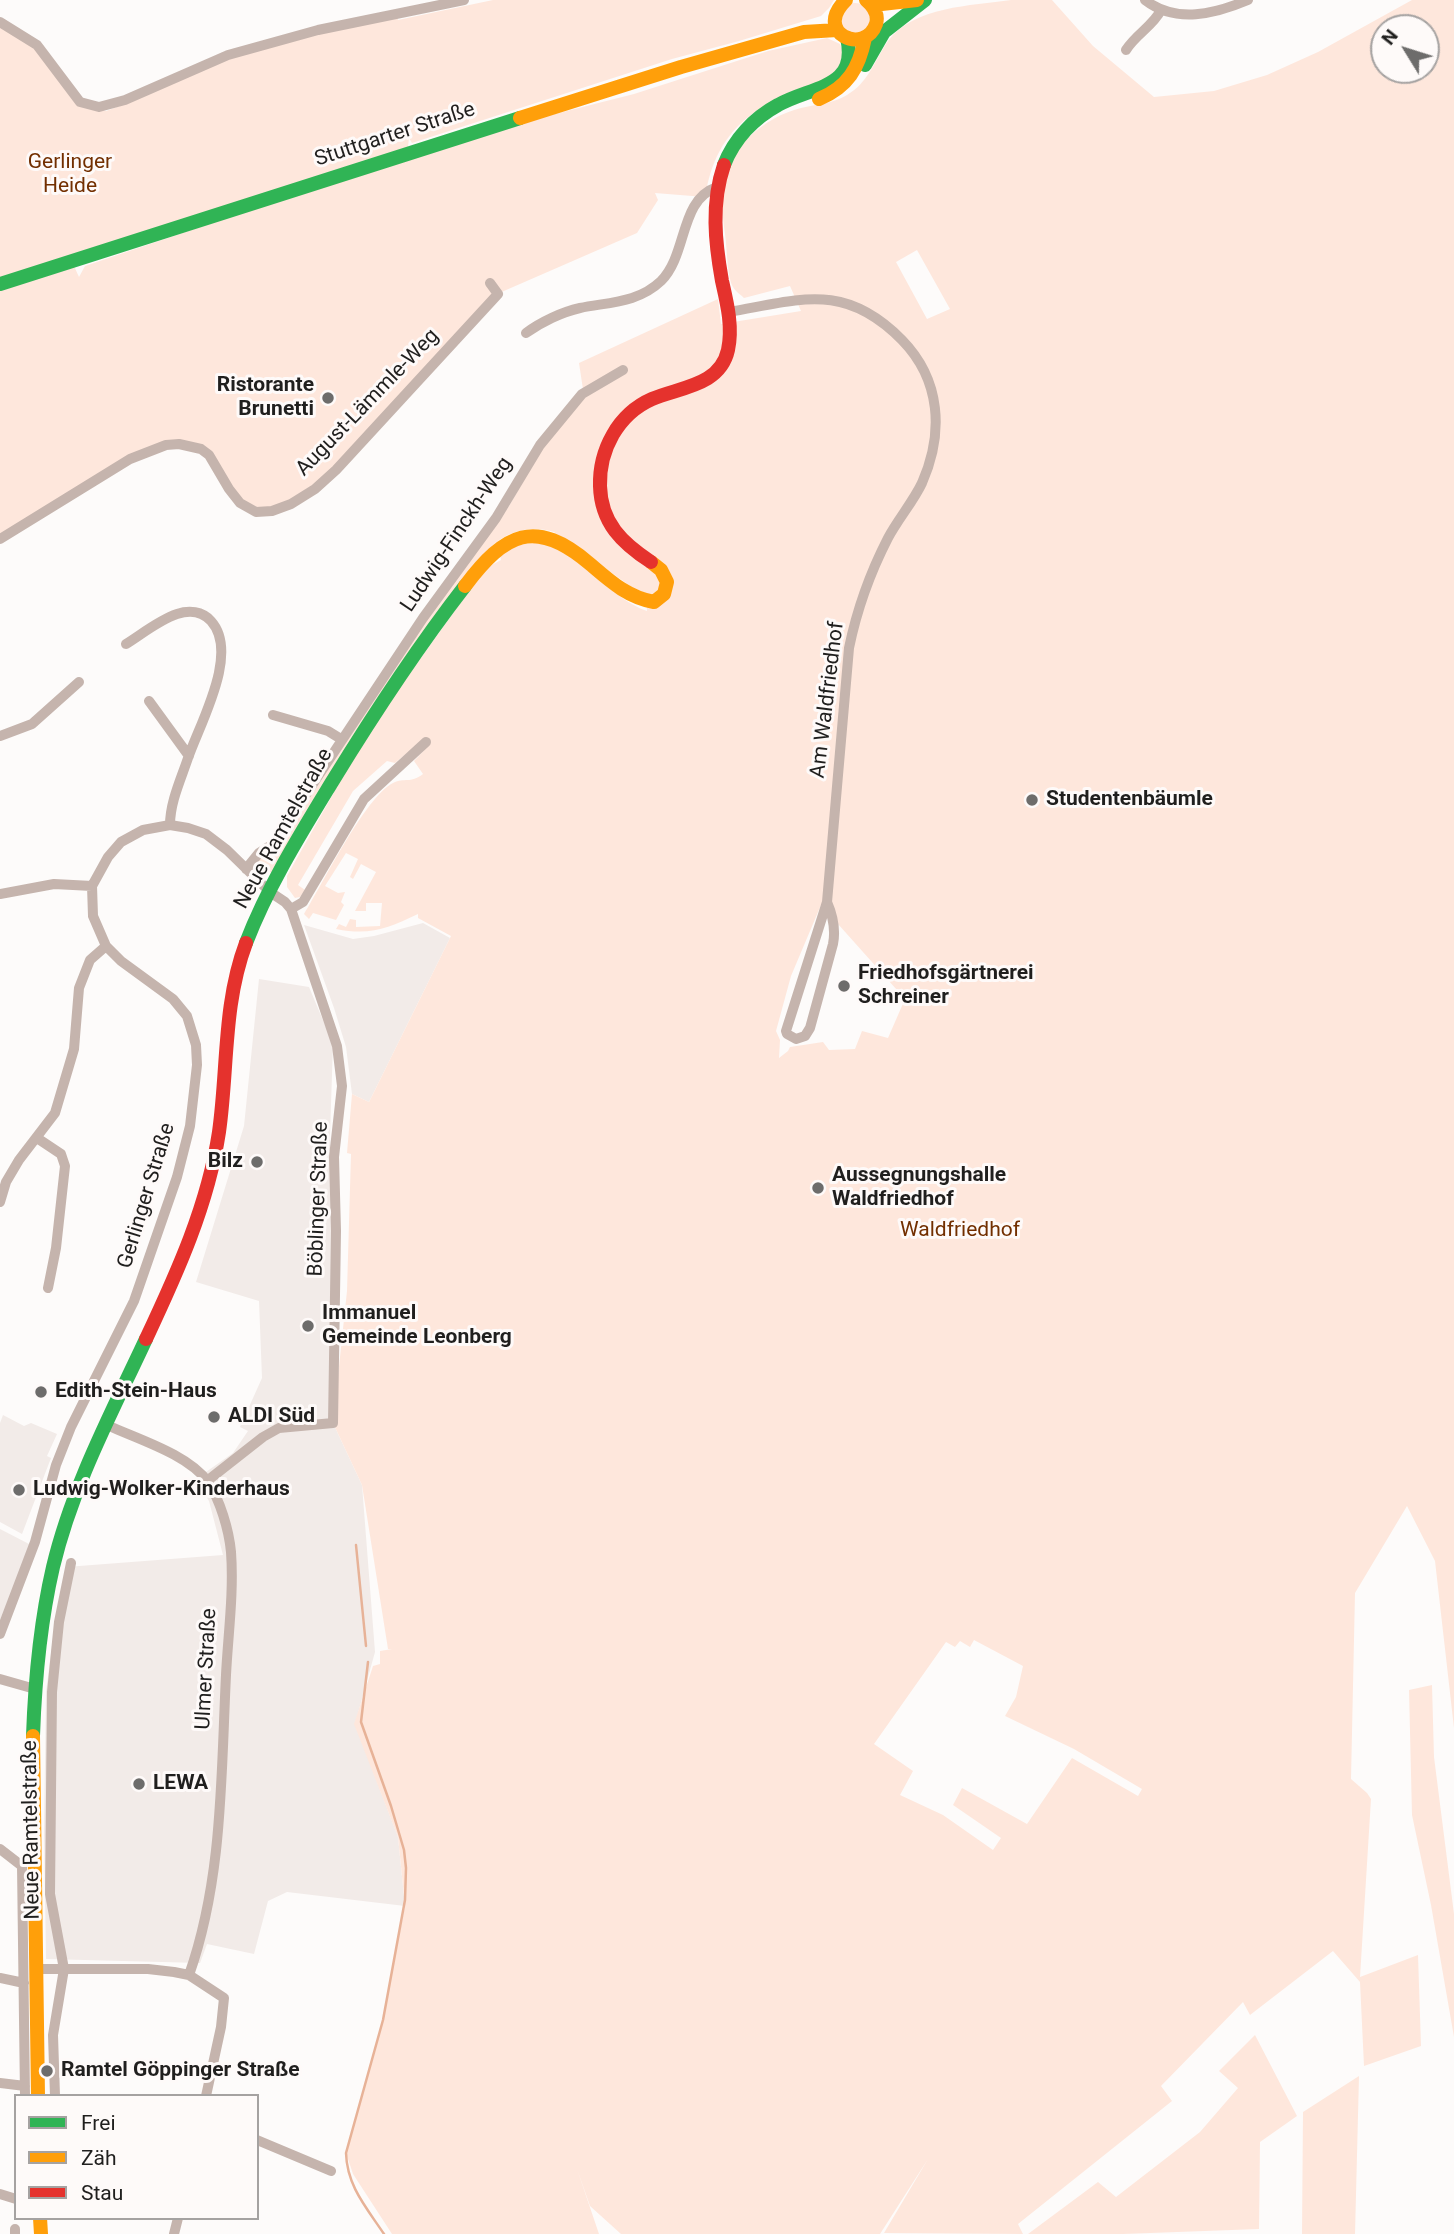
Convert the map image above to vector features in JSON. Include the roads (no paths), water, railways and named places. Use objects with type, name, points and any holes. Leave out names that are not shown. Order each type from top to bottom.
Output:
[{"type":"main road","name":"Stuttgarter Straße","points":[[0,284],[646,77],[804,32],[834,13],[846,0]]},
{"type":"main road","points":[[869,3],[917,0]]},
{"type":"main road","name":"Neue Ramtelstraße","points":[[767,113],[821,99],[837,92],[865,64],[884,32],[924,0]]},
{"type":"main road","points":[[877,22],[891,13],[924,0]]},
{"type":"main road","points":[[853,75],[865,38],[873,32],[877,22],[877,13],[869,3]]},
{"type":"main road","name":"Neue Ramtelstraße","points":[[38,2094],[33,1757],[35,1689],[43,1616],[56,1553],[79,1485],[180,1263],[197,1218],[222,1108],[225,1039],[233,987],[247,943],[270,892],[381,706],[479,569],[497,550],[514,539],[526,536],[549,538],[573,551],[639,600],[654,602],[664,594],[667,582],[660,568],[620,538],[605,513],[599,486],[602,458],[614,432],[631,412],[654,399],[700,383],[716,372],[724,361],[729,348],[728,312],[716,244],[715,217],[717,187],[724,162],[733,146],[751,125],[767,113],[788,100],[818,90],[839,78],[846,68],[850,50],[834,22],[834,13]]},
{"type":"main road","name":"Stuttgarter Straße","points":[[804,32],[842,34],[859,40],[865,38]]},
{"type":"street","points":[[0,22],[37,45],[80,102],[99,107],[125,100],[193,68],[237,52],[318,30],[464,0]]},
{"type":"street","points":[[1145,0],[1161,10],[1200,15],[1248,0]]},
{"type":"street","points":[[1126,50],[1130,42],[1154,21],[1161,10]]},
{"type":"street","points":[[526,332],[578,309],[619,303],[658,284],[670,272],[677,259],[696,201],[704,192],[717,187]]},
{"type":"street","name":"August-Lämmle-Weg","points":[[0,540],[130,459],[166,445],[180,444],[201,449],[209,455],[240,503],[256,512],[272,511],[299,500],[337,470],[498,294],[490,283]]},
{"type":"street","name":"Am Waldfriedhof","points":[[728,312],[807,298],[839,300],[865,310],[889,327],[906,345],[928,376],[936,403],[934,445],[921,484],[889,536],[867,582],[855,620],[849,648],[827,902],[788,1021],[787,1034],[796,1039],[805,1036],[810,1028],[833,944],[835,934],[827,902]]},
{"type":"street","name":"Ludwig-Finckh-Weg","points":[[246,869],[259,853],[273,844],[423,618],[496,518],[540,445],[582,394],[623,370]]},
{"type":"street","points":[[126,645],[162,621],[184,612],[198,612],[208,617],[221,639],[221,658],[216,682],[170,813],[170,825]]},
{"type":"street","points":[[0,736],[32,724],[79,682]]},
{"type":"street","points":[[149,701],[189,756]]},
{"type":"street","points":[[273,715],[328,730],[341,739]]},
{"type":"street","points":[[0,894],[54,884],[92,886],[108,857],[121,842],[143,830],[170,825],[206,834],[291,909],[303,902],[364,799],[426,743]]},
{"type":"street","name":"Gerlinger Straße","points":[[0,1634],[35,1542],[56,1465],[66,1440],[134,1301],[177,1177],[190,1126],[197,1065],[196,1045],[187,1016],[173,999],[121,961],[106,946],[93,916],[92,886]]},
{"type":"street","name":"Böblinger Straße","points":[[207,1481],[263,1437],[279,1428],[333,1423],[336,1231],[334,1157],[342,1086],[337,1046],[291,909]]},
{"type":"street","points":[[0,1202],[6,1182],[55,1113],[74,1049],[79,988],[90,960],[106,946]]},
{"type":"street","points":[[37,1138],[61,1154],[65,1166],[56,1248],[48,1287]]},
{"type":"street","name":"Ulmer Straße","points":[[107,1424],[166,1451],[190,1465],[207,1481],[221,1510],[231,1551],[230,1620],[215,1865],[207,1918],[189,1975]]},
{"type":"street","name":"Neue Ramtelstraße","points":[[55,2094],[53,2035],[64,1969],[50,1894],[51,1718],[60,1622],[71,1563]]},
{"type":"street","points":[[0,1679],[35,1689]]},
{"type":"street","points":[[0,1849],[23,1866],[25,2091],[0,2083]]},
{"type":"street","points":[[36,1969],[148,1969],[189,1975],[224,1998],[221,2027],[206,2094]]},
{"type":"street","points":[[0,1978],[24,1983]]},
{"type":"street","points":[[259,2141],[331,2171]]},
{"type":"waterway","points":[[356,1545],[366,1646]]},
{"type":"waterway","points":[[368,1662],[361,1722],[404,1850],[405,1900],[383,2020],[346,2153],[354,2186],[384,2234]]},
{"type":"place","name":"Ristorante Brunetti","points":[[328,398]]},
{"type":"place","name":"Studentenbäumle","points":[[1032,800]]},
{"type":"place","name":"Friedhofsgärtnerei Schreiner","points":[[844,986]]},
{"type":"place","name":"Bilz","points":[[257,1162]]},
{"type":"place","name":"Aussegnungshalle Waldfriedhof","points":[[818,1188]]},
{"type":"place","name":"Immanuel Gemeinde Leonberg","points":[[308,1326]]},
{"type":"place","name":"Edith-Stein-Haus","points":[[41,1392]]},
{"type":"place","name":"ALDI Süd","points":[[214,1417]]},
{"type":"place","name":"Ludwig-Wolker-Kinderhaus","points":[[19,1490]]},
{"type":"place","name":"LEWA","points":[[139,1784]]},
{"type":"place","name":"Ramtel Göppinger Straße","points":[[47,2071]]},
{"type":"park label","name":"Gerlinger Heide","points":[[70,175]]},
{"type":"park label","name":"Waldfriedhof","points":[[960,1231]]}]
